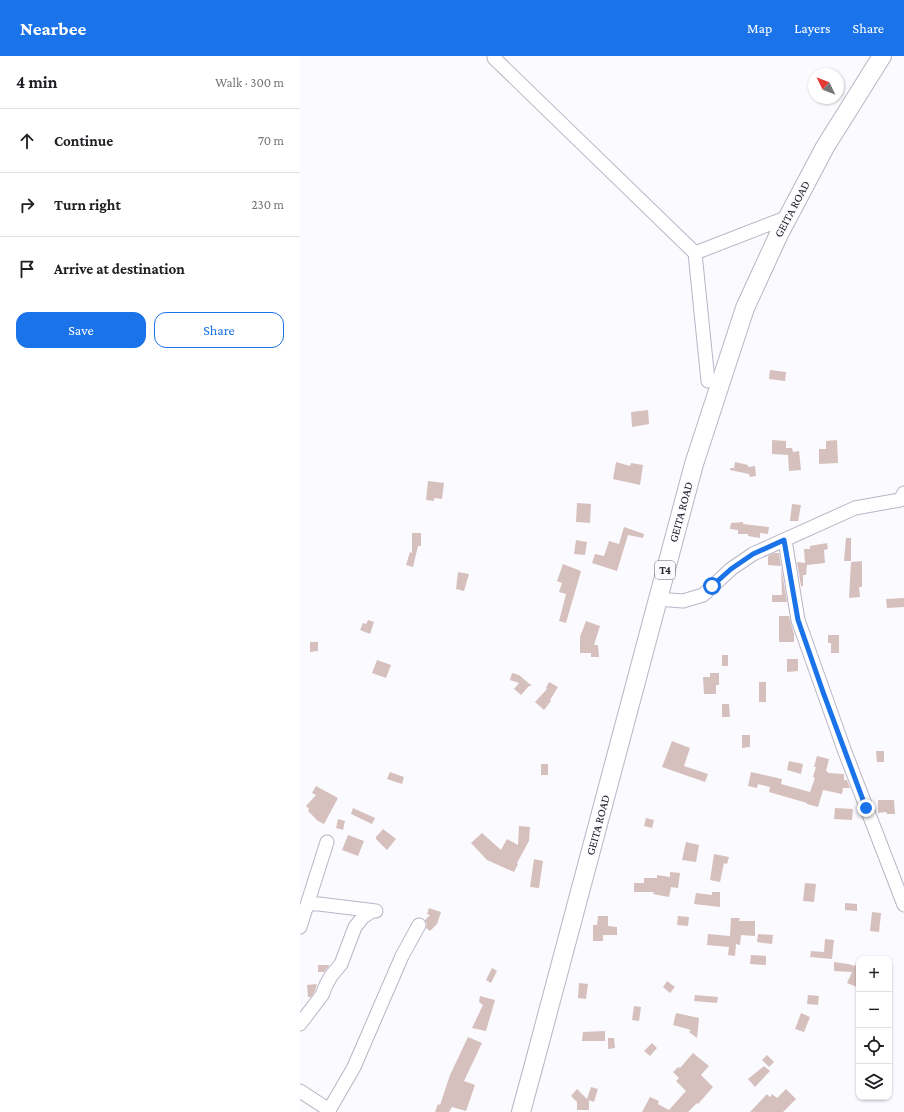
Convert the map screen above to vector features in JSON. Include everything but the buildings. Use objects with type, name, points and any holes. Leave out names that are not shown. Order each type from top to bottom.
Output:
[{"type":"highway","name":"GEITA ROAD","points":[[521,1112],[694,464],[745,308],[788,217],[825,147],[882,56]]},
{"type":"street","points":[[496,56],[494,58],[695,253],[708,381]]},
{"type":"street","points":[[695,253],[788,217]]},
{"type":"street","points":[[657,600],[683,601],[703,595],[731,569],[753,554],[855,508],[900,500],[904,493]]},
{"type":"street","points":[[784,540],[798,620],[845,752],[904,905]]},
{"type":"street","points":[[300,928],[306,903],[327,842]]},
{"type":"street","points":[[300,1024],[322,995],[331,976],[341,964],[355,927],[362,917],[376,912],[306,903]]},
{"type":"street","points":[[300,1091],[329,1111],[354,1067],[402,956],[419,925]]},
{"type":"route","points":[[712,586],[731,569],[753,554],[784,540],[798,620],[866,808]]}]
